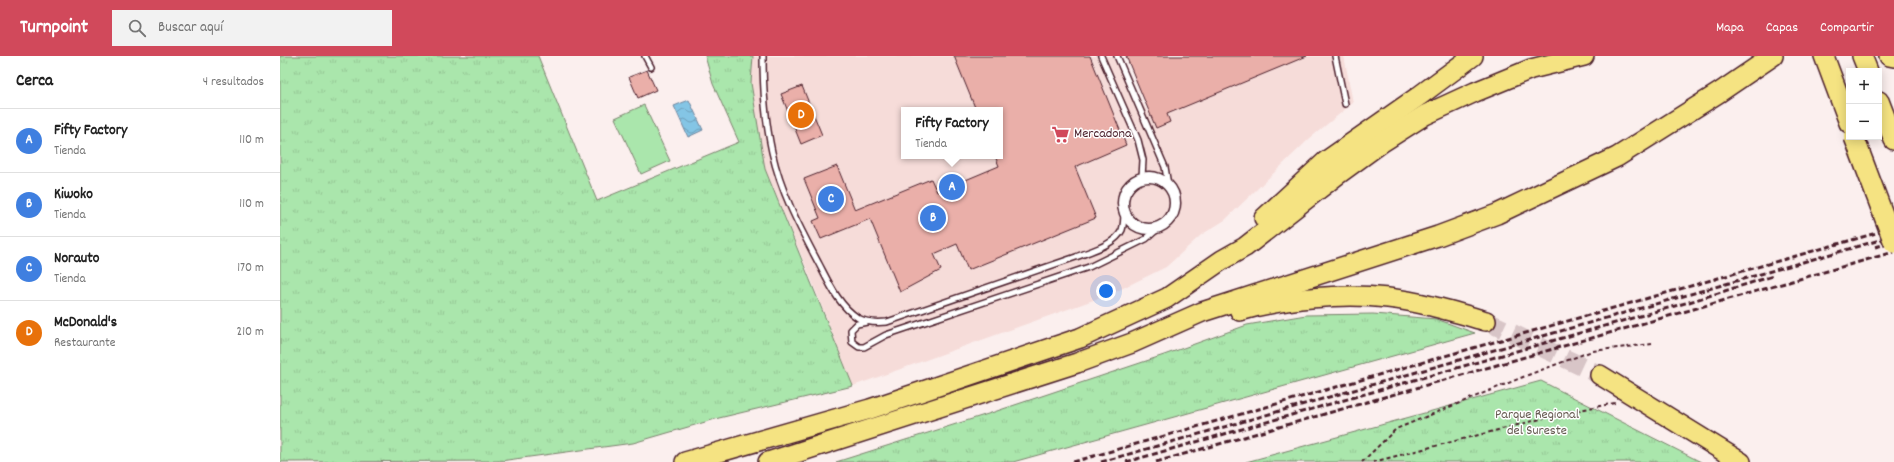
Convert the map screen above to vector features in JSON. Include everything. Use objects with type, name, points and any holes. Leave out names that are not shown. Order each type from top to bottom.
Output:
[{"type":"highway","points":[[1222,260],[1240,239],[1326,161],[1473,56]]},
{"type":"highway","points":[[685,462],[870,409],[1080,338],[1167,298],[1222,260],[1245,247],[1337,174],[1381,143],[1425,115],[1531,69],[1584,56]]},
{"type":"highway","points":[[768,462],[1077,363],[1132,342],[1202,312],[1431,239],[1497,214],[1617,157],[1720,92],[1773,56]]},
{"type":"highway","points":[[1824,56],[1846,115]]},
{"type":"highway","points":[[1862,56],[1867,68]]},
{"type":"highway","points":[[1889,56],[1894,57]]},
{"type":"highway","points":[[1880,104],[1894,140]]},
{"type":"highway","points":[[1855,140],[1894,243]]},
{"type":"highway","points":[[1132,342],[1252,308],[1312,299],[1343,297],[1388,298],[1441,308],[1486,321]]},
{"type":"highway","points":[[1600,376],[1741,462]]},
{"type":"street","points":[[1142,177],[1156,178],[1168,185],[1173,192],[1175,207],[1172,215],[1161,226],[1153,229],[1144,228],[1135,225],[1128,218],[1124,210],[1124,194],[1128,187],[1142,177]]},
{"type":"lane","points":[[645,56],[651,67]]},
{"type":"lane","points":[[763,56],[763,95],[768,130],[772,153],[785,196],[836,295],[858,318],[876,323],[887,322],[1076,257],[1114,239],[1122,229],[1124,210]]},
{"type":"lane","points":[[1101,56],[1138,140],[1143,160],[1142,177]]},
{"type":"lane","points":[[1117,56],[1165,168],[1168,185]]},
{"type":"lane","points":[[1335,56],[1345,104]]},
{"type":"lane","points":[[868,321],[857,324],[851,330],[852,342],[859,348],[886,336],[1089,267],[1146,239],[1161,226]]},
{"type":"path","points":[[1362,462],[1396,429],[1521,378],[1592,351],[1652,344]]},
{"type":"path","points":[[1373,462],[1564,413],[1614,402],[1642,402]]},
{"type":"shaded area","points":[[753,56],[1113,56],[1151,117],[1126,56],[1344,56],[1353,103],[1309,139],[1225,220],[1201,235],[1166,267],[1113,293],[853,386],[812,281],[765,169],[751,83]]},
{"type":"green space","points":[[280,56],[538,56],[597,201],[739,142],[713,84],[705,56],[753,56],[751,83],[765,169],[853,386],[719,418],[633,443],[500,461],[280,462]]},
{"type":"green space","points":[[644,105],[670,161],[641,174],[615,118]]},
{"type":"green space","points":[[1373,314],[1436,319],[1475,333],[1013,462],[836,462],[991,413],[1164,355],[1247,325],[1306,315]]},
{"type":"green space","name":"Parque Regional del Sureste","points":[[1541,381],[1701,462],[1246,462]]},
{"type":"water","points":[[689,100],[703,130],[688,137],[674,106]]},
{"type":"building","points":[[954,56],[1090,56],[1126,145],[1075,167],[1096,218],[968,270],[957,244],[934,254],[941,270],[900,292],[870,219],[821,239],[813,221],[820,218],[804,179],[837,166],[855,210],[931,179],[937,192],[999,166],[996,159],[1003,159],[1003,107],[975,107]]},
{"type":"building","points":[[1126,56],[1307,56],[1167,114],[1170,122],[1156,128]]},
{"type":"building","points":[[647,70],[656,90],[638,98],[629,77]]},
{"type":"building","points":[[802,86],[822,135],[801,144],[781,94]]},
{"type":"tunnel","points":[[1486,321],[1600,375]]},
{"type":"railway","points":[[1073,462],[1894,228]]},
{"type":"railway","points":[[1101,462],[1894,236]]},
{"type":"railway","points":[[1875,247],[1894,242]]},
{"type":"railway","points":[[1156,462],[1894,252]]},
{"type":"railway","points":[[1126,462],[1689,302],[1773,276]]},
{"type":"place","name":"McDonald's","points":[[801,115]]},
{"type":"place","name":"Mercadona","points":[[1061,134]]},
{"type":"place","name":"Fifty Factory","points":[[952,187]]},
{"type":"place","name":"Norauto","points":[[831,199]]},
{"type":"place","name":"Kiwoko","points":[[933,218]]}]
